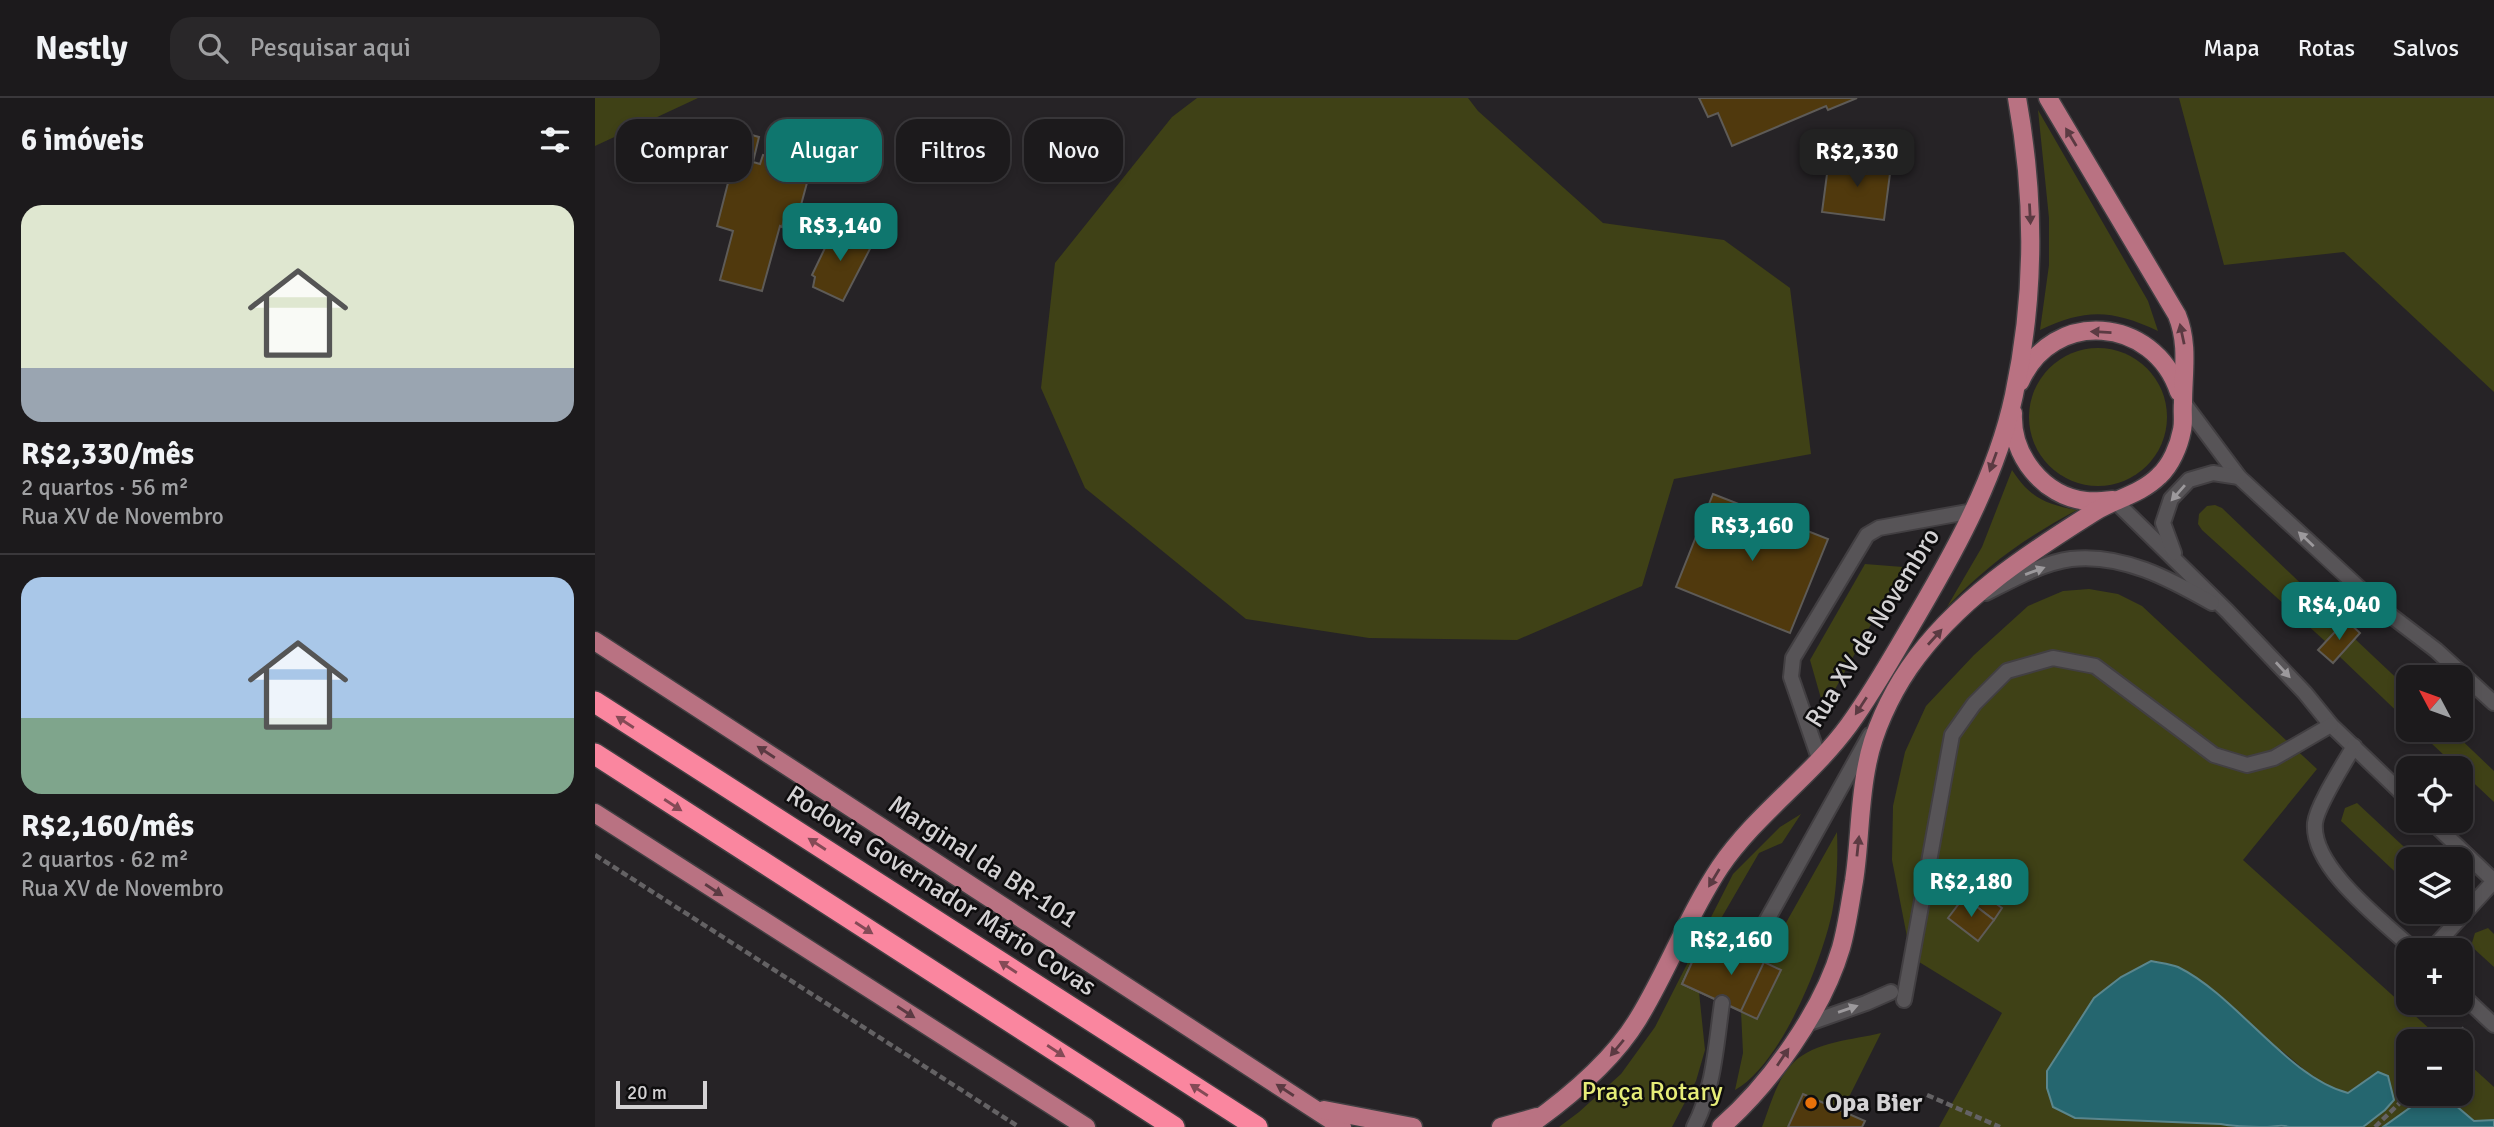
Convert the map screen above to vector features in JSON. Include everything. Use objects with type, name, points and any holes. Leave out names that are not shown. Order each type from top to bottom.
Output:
[{"type":"highway","name":"Rodovia Governador Mário Covas","points":[[595,702],[1257,1127]]},
{"type":"highway","points":[[595,754],[1174,1127]]},
{"type":"main road","name":"Rua XV de Novembro","points":[[1527,1127],[1616,1050],[1643,1011],[1721,866],[1745,836],[1820,761],[1878,681],[1923,606],[1973,511],[1994,461],[2014,397],[2025,321],[2031,261],[2029,202],[2017,98]]},
{"type":"main road","name":"Rua XV de Novembro","points":[[1721,1127],[1738,1119],[1804,1025],[1826,987],[1841,948],[1854,880],[1867,764],[1887,707],[1910,668],[1937,634],[2010,568],[2114,500],[2139,492],[2160,476],[2175,454],[2183,429],[2185,355],[2183,331],[2177,315],[2048,98]]},
{"type":"main road","points":[[2114,500],[2085,501],[2058,493],[2035,476],[2020,453],[2012,425],[2014,397],[2025,370],[2046,348],[2072,334],[2101,330],[2130,336],[2155,351],[2173,374],[2183,402]]},
{"type":"main road","name":"Marginal da BR-101","points":[[595,641],[1342,1127]]},
{"type":"main road","points":[[595,813],[1086,1127]]},
{"type":"main road","points":[[1311,1108],[1413,1127]]},
{"type":"main road","points":[[1501,1127],[1544,1115]]},
{"type":"lane","points":[[2183,402],[2239,477],[2381,608],[2436,650],[2494,703]]},
{"type":"lane","points":[[2177,561],[2163,523],[2171,499],[2189,480],[2214,473],[2239,477]]},
{"type":"lane","points":[[2114,500],[2227,611],[2305,693],[2331,725],[2396,787]]},
{"type":"lane","points":[[1820,761],[1791,677],[1793,658],[1867,535],[1879,528],[1973,511]]},
{"type":"lane","points":[[1973,600],[2018,577],[2069,559],[2098,558],[2167,577],[2227,611]]},
{"type":"lane","points":[[1904,1000],[1952,735],[1973,704],[2007,671],[2053,658],[2095,666],[2214,755],[2247,765],[2274,758],[2331,725]]},
{"type":"lane","points":[[1748,954],[1822,818],[1887,707]]},
{"type":"lane","points":[[2354,747],[2315,821],[2317,846],[2338,879],[2401,938]]},
{"type":"lane","points":[[2442,938],[2494,881],[2444,833]]},
{"type":"lane","points":[[1804,1025],[1891,992]]},
{"type":"lane","points":[[1694,1127],[1706,1103],[1711,1083],[1722,1003]]},
{"type":"lane","points":[[2473,1006],[2494,1026]]},
{"type":"path","points":[[595,855],[1019,1127]]},
{"type":"path","points":[[1927,1095],[2000,1127]]},
{"type":"path","points":[[2375,1127],[2397,1106]]},
{"type":"green space","points":[[595,98],[698,98],[653,119],[616,119],[616,136],[595,146]]},
{"type":"green space","points":[[1197,98],[1468,98],[1478,111],[1603,223],[1724,240],[1790,288],[1811,454],[1674,479],[1642,586],[1517,640],[1369,638],[1246,619],[1085,488],[1041,388],[1055,263],[1120,182],[1123,182],[1123,178],[1172,117]]},
{"type":"green space","points":[[2179,98],[2494,98],[2494,392],[2344,252],[2224,265]]},
{"type":"green space","points":[[2038,110],[2148,301],[2158,331],[2127,319],[2099,314],[2072,318],[2040,330],[2049,265],[2049,218]]},
{"type":"green space","points":[[2098,348],[2124,354],[2146,369],[2161,391],[2167,417],[2161,443],[2146,465],[2124,480],[2098,486],[2072,480],[2050,465],[2035,443],[2029,417],[2035,391],[2050,369],[2072,354]]},
{"type":"green space","points":[[2012,470],[2025,487],[2040,498],[2077,510],[2008,553],[1947,607],[1982,547]]},
{"type":"green space","points":[[2207,506],[2222,508],[2342,623],[2326,642],[2202,530],[2198,524],[2199,514]]},
{"type":"green space","points":[[1865,564],[1903,567],[1824,709],[1810,660]]},
{"type":"green space","points":[[2089,589],[2118,594],[2142,606],[2317,769],[2243,860],[2396,998],[2396,1015],[2414,1015],[2430,1029],[2396,1029],[2396,1106],[2412,1106],[2383,1127],[2363,1127],[2394,1100],[2388,1076],[2370,1076],[2349,1093],[2337,1090],[2313,1077],[2281,1050],[2067,1042],[2047,1071],[2235,1127],[1939,1127],[2002,1013],[1911,957],[1892,860],[1893,806],[1905,752],[1926,706],[1974,655],[2028,606],[2063,591]]},
{"type":"green space","points":[[2355,639],[2396,678],[2396,711],[2339,656]]},
{"type":"green space","points":[[2430,742],[2464,742],[2494,771],[2494,802],[2473,782],[2473,756],[2445,756]]},
{"type":"green space","points":[[2357,803],[2404,847],[2396,847],[2396,873],[2341,821],[2345,808]]},
{"type":"green space","name":"Praça Rotary","points":[[1801,814],[1782,843],[1759,853],[1719,922],[1732,946],[1705,934],[1682,984],[1699,992],[1705,1050],[1696,1081],[1672,1127],[1559,1127],[1621,1074],[1655,1027],[1733,874],[1780,827]]},
{"type":"green space","points":[[1837,832],[1837,873],[1832,913],[1809,985],[1797,1011],[1768,1059],[1752,1077],[1735,1090],[1743,1053],[1741,1011],[1758,1019],[1781,970],[1764,962]]},
{"type":"green space","points":[[2488,928],[2494,934],[2494,967],[2473,948],[2475,933]]},
{"type":"green space","points":[[1881,1033],[1842,1111],[1803,1094],[1788,1127],[1762,1127],[1774,1093],[1793,1063],[1823,1046]]},
{"type":"green space","points":[[2473,1068],[2494,1087],[2494,1120],[2474,1121],[2456,1106],[2473,1106]]},
{"type":"water","points":[[2151,961],[2178,967],[2200,980],[2283,1054],[2326,1084],[2348,1093],[2378,1072],[2388,1076],[2394,1100],[2363,1127],[2249,1127],[2075,1118],[2053,1107],[2047,1088],[2047,1071],[2094,998],[2121,977]]},
{"type":"water","points":[[2412,1106],[2456,1106],[2474,1121],[2494,1120],[2494,1127],[2383,1127]]},
{"type":"building","points":[[1699,98],[1857,98],[1828,110],[1826,106],[1732,146],[1718,113],[1708,117]]},
{"type":"building","points":[[752,135],[759,137],[753,162],[760,164],[763,155],[766,156],[766,182],[807,182],[798,216],[786,213],[782,227],[780,226],[762,291],[720,280],[733,231],[717,226],[728,182],[752,182]]},
{"type":"building","points":[[1829,159],[1891,166],[1884,220],[1822,212]]},
{"type":"building","points":[[836,225],[873,243],[843,301],[813,287],[815,277],[812,275]]},
{"type":"building","points":[[1713,494],[1828,539],[1790,633],[1676,587]]},
{"type":"building","points":[[2346,620],[2360,633],[2333,663],[2318,650]]},
{"type":"building","points":[[1972,886],[2002,908],[1994,920],[1964,897]]},
{"type":"building","points":[[1964,897],[1994,920],[1978,941],[1948,918]]},
{"type":"building","points":[[1705,934],[1781,970],[1757,1019],[1682,984]]},
{"type":"building","points":[[1705,934],[1764,962],[1741,1011],[1682,984]]},
{"type":"building","name":"Opa Bier","points":[[1803,1094],[1865,1121],[1862,1127],[1788,1127]]},
{"type":"place","name":"Opa Bier","points":[[1811,1103]]}]
